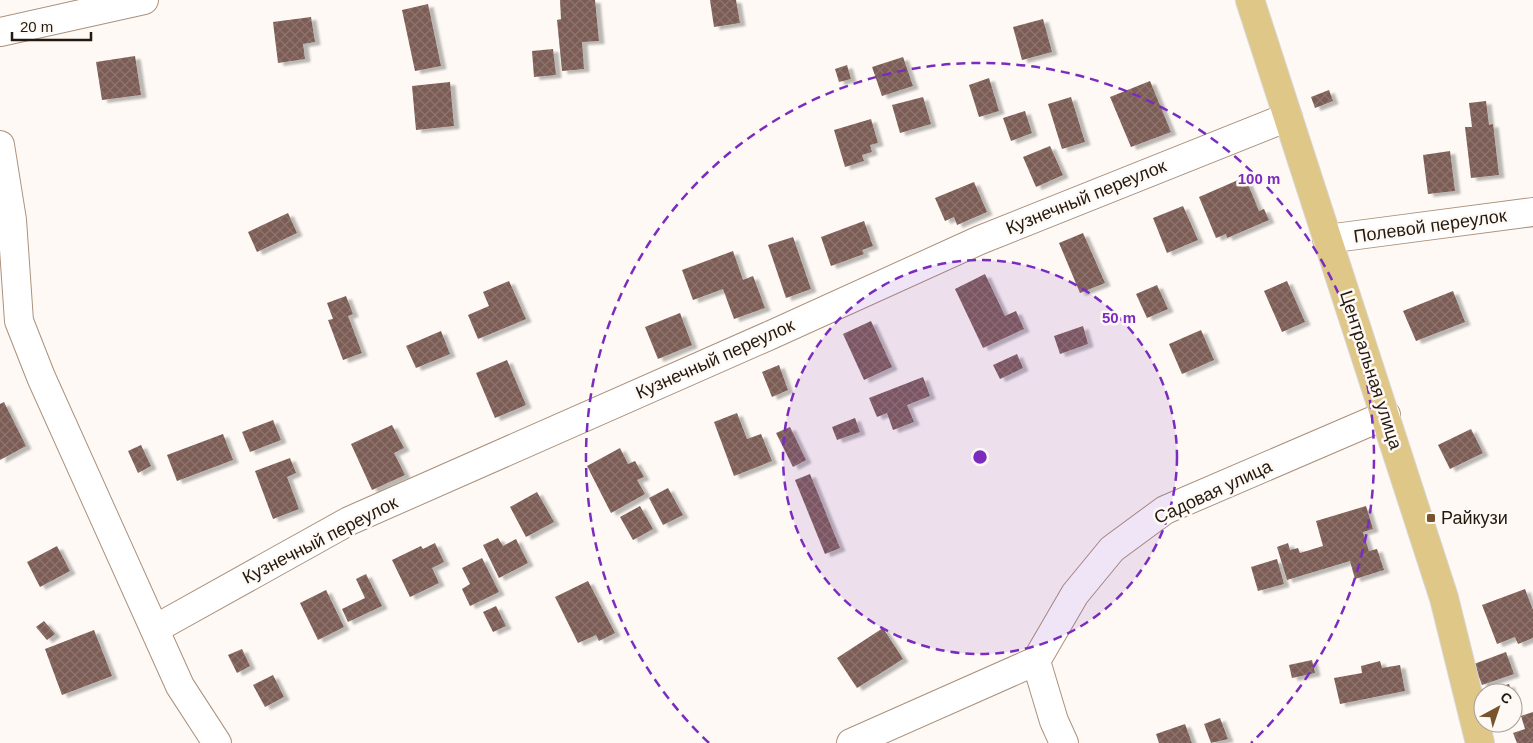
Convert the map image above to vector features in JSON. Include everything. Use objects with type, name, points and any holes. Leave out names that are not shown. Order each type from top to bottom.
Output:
[{"type":"main road","name":"Центральная улица","points":[[1250,0],[1444,598],[1480,743]]},
{"type":"street","points":[[0,32],[144,0]]},
{"type":"street","name":"Кузнечный переулок","points":[[155,629],[349,521],[773,334],[980,240],[1288,117]]},
{"type":"street","points":[[0,145],[19,321],[41,377],[180,686],[217,743]]},
{"type":"street","name":"Полевой переулок","points":[[1327,239],[1533,212]]},
{"type":"street","name":"Садовая улица","points":[[1036,661],[1075,594],[1112,549],[1165,510],[1386,415]]},
{"type":"street","points":[[851,743],[1036,661],[1054,721],[1064,743]]},
{"type":"building","points":[[560,0],[595,0],[599,41],[582,42],[584,69],[562,71],[557,20],[561,19]]},
{"type":"building","points":[[710,0],[736,0],[740,23],[714,27]]},
{"type":"building","points":[[428,4],[441,66],[415,71],[402,10]]},
{"type":"building","points":[[311,17],[315,42],[303,44],[305,59],[278,63],[273,22]]},
{"type":"building","points":[[1043,19],[1052,52],[1022,60],[1013,27]]},
{"type":"building","points":[[553,49],[556,75],[534,77],[532,51]]},
{"type":"building","points":[[135,56],[141,95],[102,100],[96,62]]},
{"type":"building","points":[[903,57],[913,86],[882,96],[872,67]]},
{"type":"building","points":[[847,65],[851,79],[839,82],[835,69]]},
{"type":"building","points":[[989,78],[999,111],[979,117],[969,85]]},
{"type":"building","points":[[1150,81],[1171,132],[1131,147],[1110,97]]},
{"type":"building","points":[[450,82],[454,126],[416,130],[412,86]]},
{"type":"building","points":[[1329,90],[1333,101],[1315,108],[1311,97]]},
{"type":"building","points":[[923,97],[931,124],[900,133],[892,105]]},
{"type":"building","points":[[1071,97],[1085,142],[1062,149],[1048,104]]},
{"type":"building","points":[[1486,101],[1489,125],[1493,124],[1499,175],[1471,178],[1465,127],[1472,127],[1469,103]]},
{"type":"building","points":[[1025,111],[1032,133],[1011,141],[1003,118]]},
{"type":"building","points":[[871,119],[878,143],[870,145],[872,152],[862,155],[864,161],[845,167],[834,130]]},
{"type":"building","points":[[1050,146],[1063,175],[1036,187],[1023,157]]},
{"type":"building","points":[[1450,151],[1455,191],[1428,194],[1423,155]]},
{"type":"building","points":[[1245,177],[1259,211],[1264,209],[1269,220],[1227,238],[1226,234],[1216,238],[1199,197]]},
{"type":"building","points":[[974,182],[987,212],[957,225],[954,217],[945,221],[935,198]]},
{"type":"building","points":[[1183,206],[1198,240],[1167,253],[1153,218]]},
{"type":"building","points":[[288,213],[297,233],[257,252],[248,232]]},
{"type":"building","points":[[864,221],[873,246],[862,250],[864,254],[831,266],[821,237]]},
{"type":"building","points":[[1083,233],[1105,283],[1080,293],[1059,243]]},
{"type":"building","points":[[793,237],[811,289],[786,298],[768,245]]},
{"type":"building","points":[[733,251],[743,280],[753,276],[765,308],[734,319],[723,289],[693,300],[682,270]]},
{"type":"building","points":[[985,274],[1005,316],[1016,311],[1024,329],[983,348],[955,289]]},
{"type":"building","points":[[509,281],[526,319],[478,339],[468,315],[489,306],[483,292]]},
{"type":"building","points":[[1287,281],[1305,322],[1282,332],[1264,291]]},
{"type":"building","points":[[1157,285],[1168,309],[1147,318],[1136,294]]},
{"type":"building","points":[[1453,291],[1465,322],[1416,341],[1403,311]]},
{"type":"building","points":[[346,296],[353,314],[348,316],[362,353],[343,360],[328,320],[333,319],[327,303]]},
{"type":"building","points":[[680,313],[692,345],[658,359],[645,327]]},
{"type":"building","points":[[871,321],[892,367],[864,380],[843,334]]},
{"type":"building","points":[[1083,326],[1088,344],[1060,354],[1054,336]]},
{"type":"building","points":[[1201,330],[1214,360],[1182,374],[1169,344]]},
{"type":"building","points":[[441,331],[450,354],[416,368],[406,346]]},
{"type":"building","points":[[1017,354],[1023,368],[1000,379],[993,365]]},
{"type":"building","points":[[507,360],[526,405],[495,418],[476,373]]},
{"type":"building","points":[[779,365],[788,390],[772,397],[762,372]]},
{"type":"building","points":[[923,377],[930,396],[907,405],[914,422],[893,430],[887,413],[877,417],[869,398]]},
{"type":"building","points":[[4,402],[26,446],[0,460],[0,404]]},
{"type":"building","points":[[737,413],[747,439],[761,434],[772,461],[734,476],[714,422]]},
{"type":"building","points":[[855,418],[860,432],[837,440],[832,427]]},
{"type":"building","points":[[273,420],[281,440],[250,452],[242,432]]},
{"type":"building","points":[[392,425],[404,448],[394,453],[405,475],[372,490],[351,444]]},
{"type":"building","points":[[790,427],[806,460],[793,467],[776,433]]},
{"type":"building","points":[[1471,429],[1483,453],[1450,469],[1438,445]]},
{"type":"building","points":[[223,434],[233,460],[177,481],[167,455]]},
{"type":"building","points":[[141,445],[151,466],[138,473],[128,451]]},
{"type":"building","points":[[620,448],[628,464],[635,461],[644,477],[637,480],[645,494],[611,513],[587,466]]},
{"type":"building","points":[[290,458],[296,473],[287,477],[299,509],[273,519],[255,471]]},
{"type":"building","points":[[810,474],[840,548],[825,554],[795,480]]},
{"type":"building","points":[[668,488],[683,515],[663,525],[649,498]]},
{"type":"building","points":[[537,492],[554,522],[526,537],[510,507]]},
{"type":"building","points":[[640,506],[653,529],[633,540],[620,517]]},
{"type":"building","points":[[1366,506],[1373,529],[1363,532],[1369,551],[1377,549],[1384,570],[1355,579],[1350,561],[1287,580],[1277,547],[1288,543],[1290,550],[1298,548],[1300,553],[1323,546],[1316,521]]},
{"type":"building","points":[[498,538],[503,546],[516,539],[528,563],[499,578],[483,545]]},
{"type":"building","points":[[435,543],[444,562],[432,568],[439,583],[410,597],[392,560],[421,546],[423,549]]},
{"type":"building","points":[[57,546],[70,571],[40,587],[27,562]]},
{"type":"building","points":[[482,558],[499,592],[470,606],[462,589],[470,584],[462,568]]},
{"type":"building","points":[[1277,559],[1284,584],[1258,591],[1251,567]]},
{"type":"building","points":[[366,574],[382,606],[348,622],[342,609],[365,598],[356,579]]},
{"type":"building","points":[[588,581],[615,633],[599,641],[596,635],[578,643],[555,597]]},
{"type":"building","points":[[1525,589],[1533,610],[1533,638],[1518,644],[1515,637],[1497,644],[1482,605]]},
{"type":"building","points":[[326,590],[344,627],[318,640],[300,603]]},
{"type":"building","points":[[496,606],[506,626],[493,632],[483,612]]},
{"type":"building","points":[[44,621],[55,634],[47,640],[36,627]]},
{"type":"building","points":[[883,628],[903,659],[857,688],[837,658]]},
{"type":"building","points":[[94,630],[112,676],[62,695],[45,649]]},
{"type":"building","points":[[242,649],[250,666],[237,673],[228,655]]},
{"type":"building","points":[[1506,652],[1514,674],[1488,683],[1481,683],[1474,664]]},
{"type":"building","points":[[1312,660],[1315,673],[1292,678],[1289,665]]},
{"type":"building","points":[[1380,661],[1382,668],[1400,665],[1405,691],[1340,704],[1334,678],[1362,673],[1361,666]]},
{"type":"building","points":[[273,675],[284,697],[265,707],[253,685]]},
{"type":"building","points":[[1533,712],[1533,743],[1517,743],[1513,733],[1523,733],[1525,729],[1523,715]]},
{"type":"building","points":[[1220,718],[1228,739],[1211,743],[1204,724]]},
{"type":"building","points":[[1185,724],[1192,743],[1159,743],[1156,734]]},
{"type":"place","name":"Райкузи","points":[[1431,518]]}]
